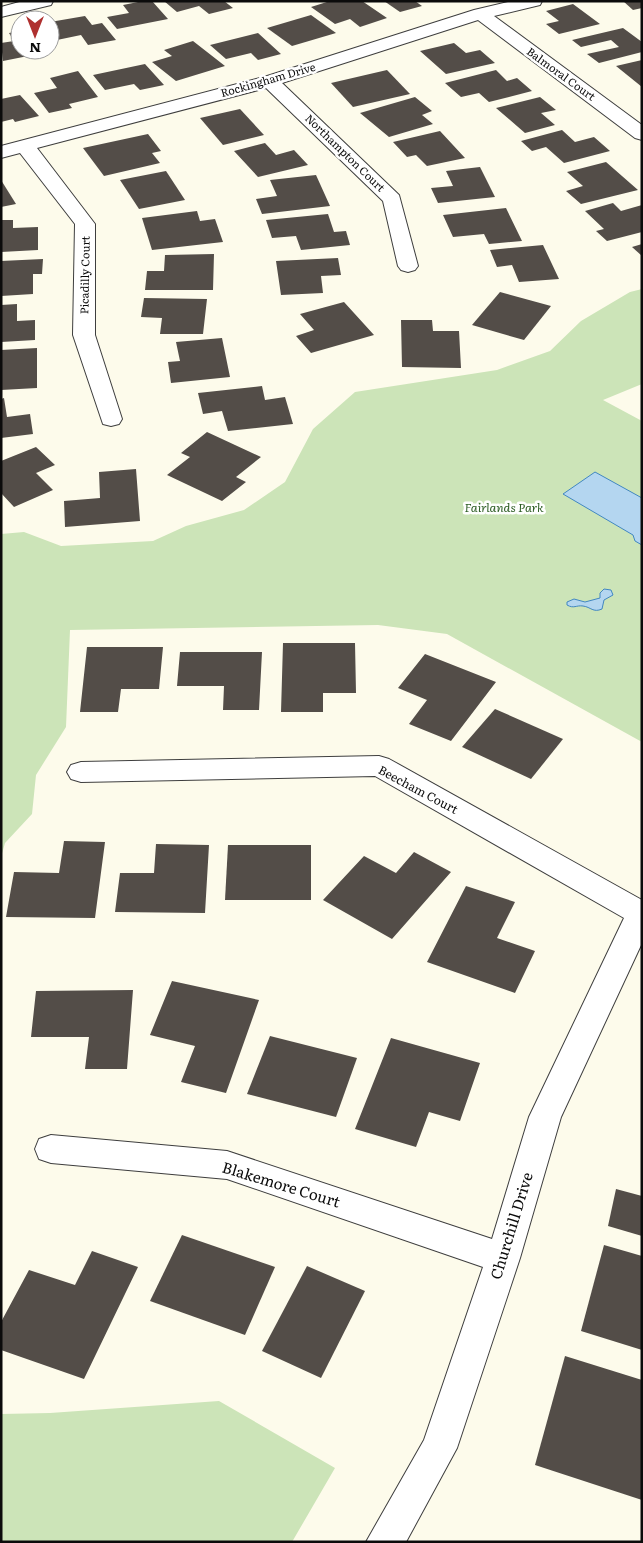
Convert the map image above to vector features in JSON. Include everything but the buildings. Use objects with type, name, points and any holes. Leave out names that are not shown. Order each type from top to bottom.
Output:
[{"type":"street","points":[[1,12],[45,1]]},
{"type":"street","name":"Rockingham Drive","points":[[1,152],[270,81],[480,14],[534,1]]},
{"type":"street","name":"Balmoral Court","points":[[480,14],[642,134]]},
{"type":"street","name":"Northampton Court","points":[[270,81],[392,199],[408,266]]},
{"type":"street","name":"Picadilly Court","points":[[25,146],[86,224],[84,335],[111,419]]},
{"type":"street","name":"Beecham Court","points":[[81,772],[379,766],[641,912]]},
{"type":"street","name":"Churchill Drive","points":[[386,1542],[439,1448],[503,1258],[545,1117],[641,912]]},
{"type":"street","name":"Blakemore Court","points":[[50,1148],[227,1165],[503,1258]]},
{"type":"green space","name":"Fairlands Park","points":[[642,289],[642,384],[603,400],[642,421],[642,742],[447,634],[378,625],[70,630],[66,727],[36,775],[32,814],[5,843],[1,857],[1,534],[24,532],[61,546],[153,541],[186,526],[244,510],[285,482],[313,429],[355,392],[497,370],[550,351],[581,321],[630,292]]},
{"type":"green space","points":[[219,1401],[335,1468],[292,1542],[1,1542],[1,1414],[50,1413]]},
{"type":"water","points":[[595,472],[642,498],[642,545],[635,541],[633,535],[563,494]]},
{"type":"water","points":[[604,589],[611,590],[613,595],[604,600],[602,609],[594,610],[583,606],[571,607],[567,605],[567,602],[574,599],[585,602],[600,598],[600,593]]}]
